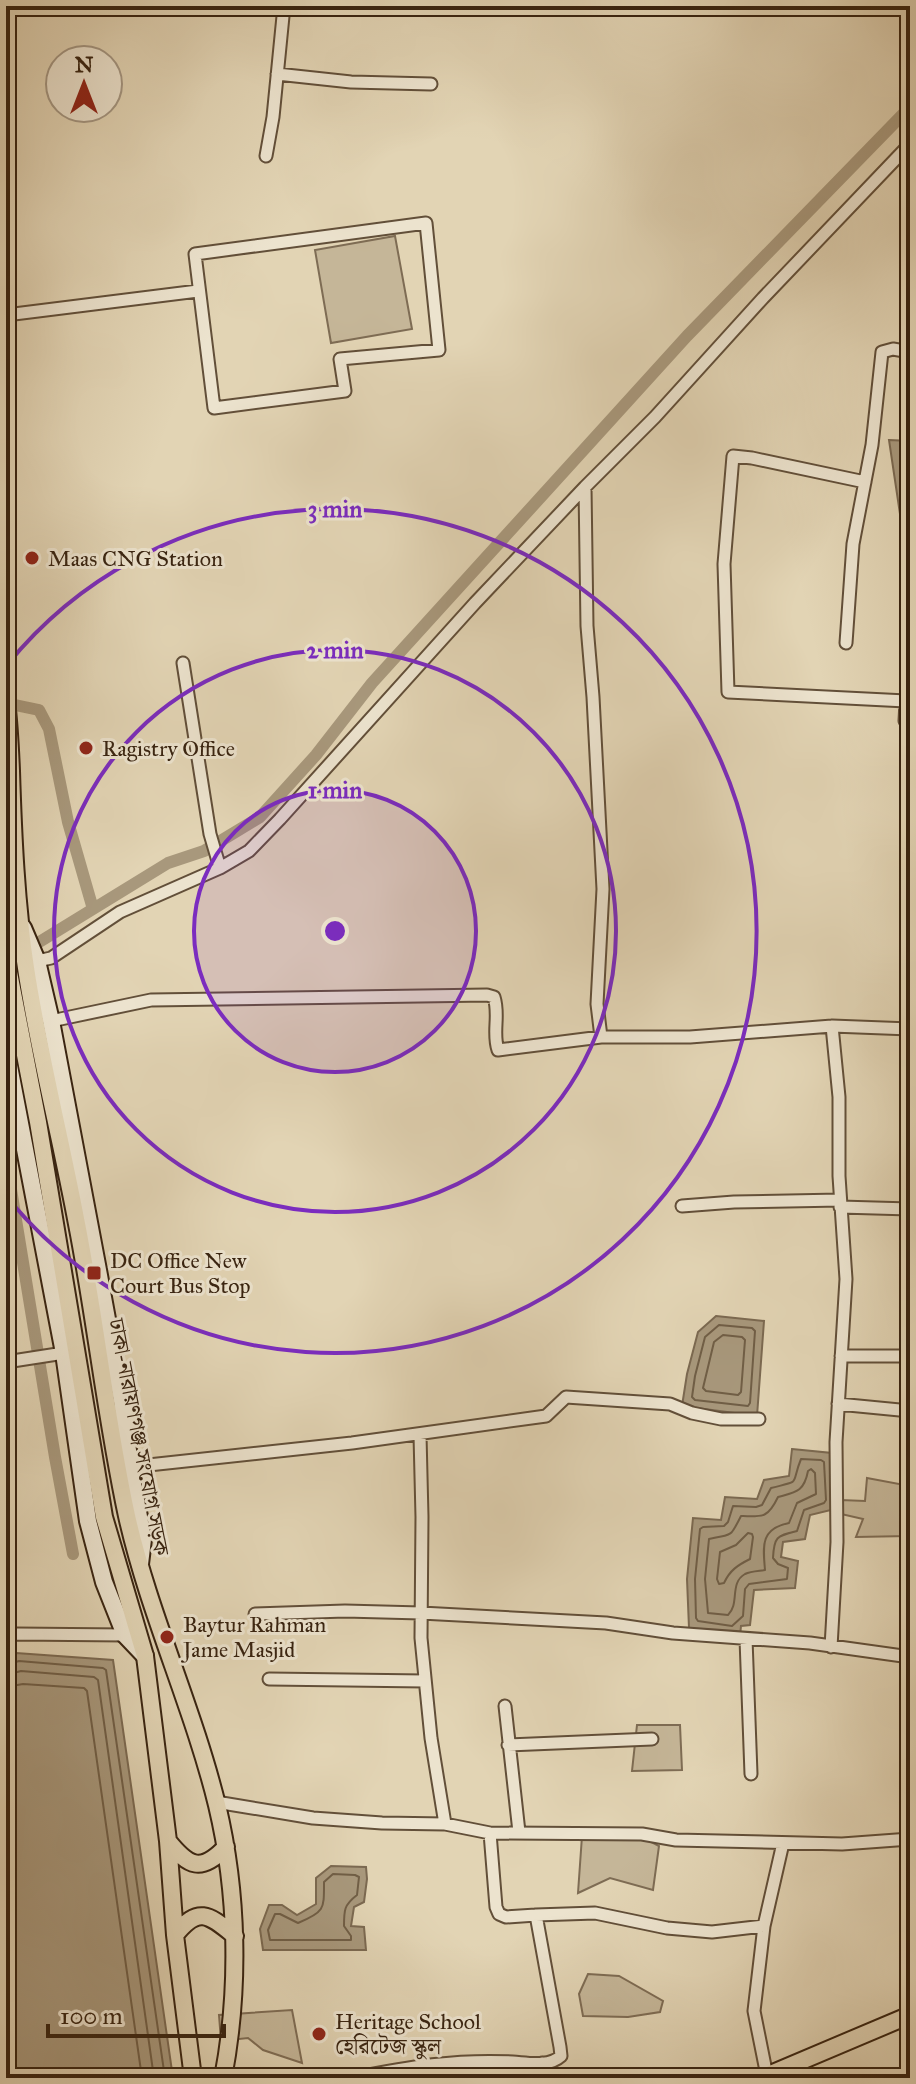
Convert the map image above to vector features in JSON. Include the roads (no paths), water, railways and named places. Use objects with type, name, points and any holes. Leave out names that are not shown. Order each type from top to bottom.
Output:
[{"type":"main road","name":"ঢাকা-নারায়ণগঞ্জ সংযোগ সড়ক","points":[[6,701],[11,738],[8,767],[26,969],[82,1250],[127,1517],[216,1802],[226,1847],[235,1936],[233,2000],[223,2078]]},
{"type":"main road","name":"ঢাকা-নারায়ণগঞ্জ সংযোগ সড়ক","points":[[6,957],[41,1138],[104,1517],[145,1656],[193,2078]]},
{"type":"main road","points":[[168,1841],[184,1859],[198,1864],[211,1861],[226,1847]]},
{"type":"main road","points":[[175,1935],[192,1917],[202,1917],[212,1918],[235,1936]]},
{"type":"main road","points":[[764,2077],[910,2015]]},
{"type":"street","points":[[266,156],[284,6]]},
{"type":"street","points":[[277,74],[351,82],[431,84]]},
{"type":"street","points":[[37,961],[51,958],[120,912],[249,851],[465,615],[910,144]]},
{"type":"street","points":[[426,223],[439,350],[340,359],[345,391],[214,408],[198,291],[195,254],[426,223]]},
{"type":"street","points":[[6,315],[198,291]]},
{"type":"street","points":[[846,643],[853,544],[872,445],[882,352],[893,349],[910,352]]},
{"type":"street","points":[[865,482],[733,456],[724,564],[728,692],[906,701],[905,721],[910,722]]},
{"type":"street","points":[[585,487],[587,626],[603,889],[597,1004],[601,1037]]},
{"type":"street","points":[[183,663],[210,834],[220,867]]},
{"type":"street","points":[[21,924],[37,961],[51,1021],[122,1401],[143,1539],[140,1566]]},
{"type":"street","points":[[51,1021],[151,1000],[487,995],[494,997],[497,1005],[495,1044],[498,1050],[601,1037],[690,1037],[832,1026],[910,1029]]},
{"type":"street","points":[[831,1647],[837,1542],[836,1442],[846,1279],[840,1203],[839,1097],[832,1026]]},
{"type":"street","points":[[6,1050],[13,1126],[88,1521],[104,1582],[125,1635],[145,1656]]},
{"type":"street","points":[[682,1206],[734,1202],[840,1203],[910,1209]]},
{"type":"street","points":[[6,1362],[57,1354]]},
{"type":"street","points":[[841,1356],[910,1356]]},
{"type":"street","points":[[130,1467],[420,1435],[546,1416],[566,1397],[670,1404],[692,1413],[721,1419],[759,1419]]},
{"type":"street","points":[[838,1404],[910,1411]]},
{"type":"street","points":[[420,1435],[421,1638],[431,1738],[445,1824]]},
{"type":"street","points":[[255,1614],[345,1611],[606,1623],[673,1633],[810,1643],[910,1657]]},
{"type":"street","points":[[6,1637],[16,1634],[125,1635]]},
{"type":"street","points":[[746,1639],[751,1774]]},
{"type":"street","points":[[269,1679],[425,1681]]},
{"type":"street","points":[[505,1706],[519,1832]]},
{"type":"street","points":[[508,1745],[652,1739]]},
{"type":"street","points":[[216,1802],[313,1818],[445,1824],[490,1833],[642,1834],[676,1840],[842,1844],[910,1839]]},
{"type":"street","points":[[490,1833],[496,1907],[499,1914],[506,1917],[595,1913],[667,1928],[712,1932],[764,1926]]},
{"type":"street","points":[[764,2077],[754,2011],[764,1926],[783,1843]]},
{"type":"street","points":[[353,2078],[413,2066],[473,2060],[542,2063],[555,2061],[561,2056],[536,1915]]},
{"type":"street","points":[[542,2063],[546,2078]]},
{"type":"water","points":[[889,440],[910,441],[910,530],[900,514]]},
{"type":"water","points":[[716,1316],[764,1321],[757,1416],[682,1406],[698,1332]]},
{"type":"water","points":[[792,1449],[832,1453],[835,1509],[810,1515],[805,1539],[783,1542],[781,1557],[798,1561],[795,1588],[754,1590],[750,1625],[741,1626],[740,1636],[689,1628],[687,1579],[693,1518],[721,1520],[725,1497],[757,1499],[764,1480],[789,1476]]},
{"type":"water","points":[[16,1653],[113,1660],[173,2078],[6,2078],[6,1658]]},
{"type":"water","points":[[331,1866],[366,1867],[364,1902],[354,1907],[351,1926],[364,1927],[366,1950],[263,1950],[260,1929],[269,1905],[282,1905],[297,1915],[316,1904],[316,1878]]},
{"type":"waterway","points":[[36,944],[168,863],[204,851],[260,817],[316,755],[372,683],[687,336],[910,107]]},
{"type":"waterway","points":[[15,705],[39,710],[49,729],[68,822],[93,909]]},
{"type":"waterway","points":[[6,1159],[73,1554]]},
{"type":"place","name":"Maas CNG Station","points":[[32,558]]},
{"type":"place","name":"Ragistry Office","points":[[86,748]]},
{"type":"place","name":"DC Office New Court Bus Stop","points":[[94,1273]]},
{"type":"place","name":"Baytur Rahman Jame Masjid","points":[[167,1637]]},
{"type":"place","name":"Heritage School হেরিটেজ স্কুল","points":[[319,2034]]}]
